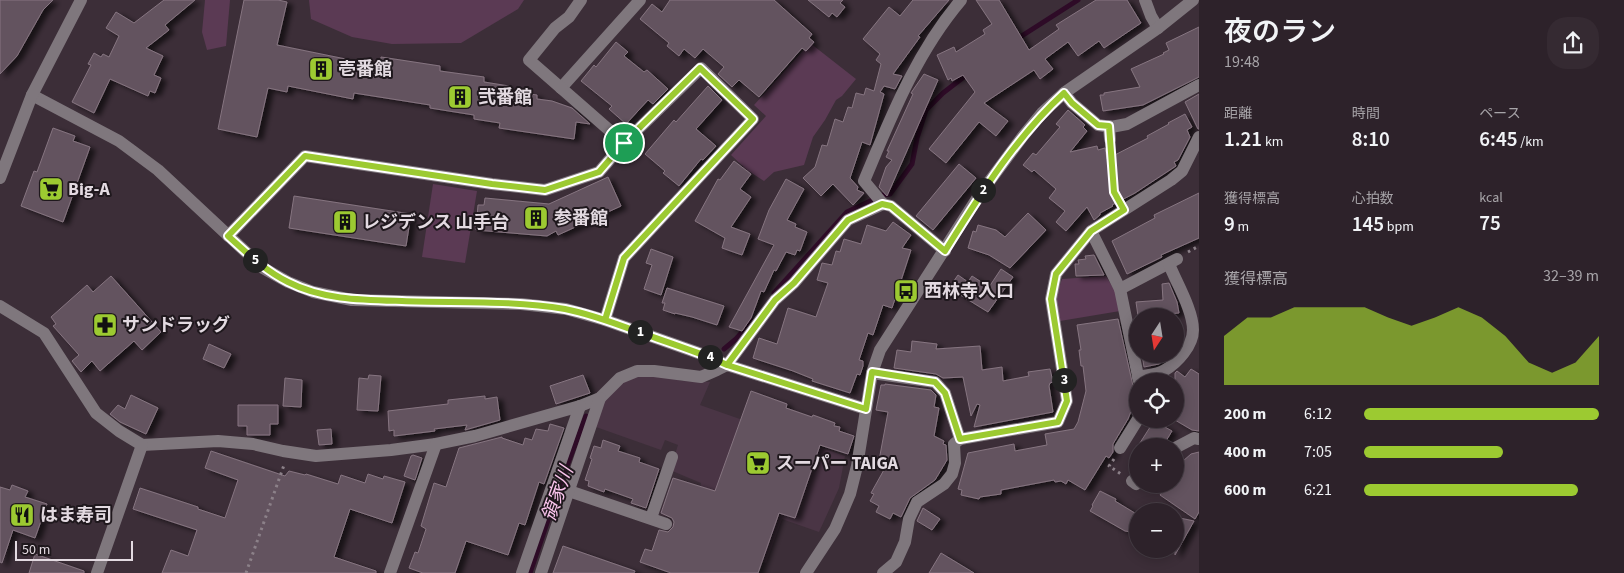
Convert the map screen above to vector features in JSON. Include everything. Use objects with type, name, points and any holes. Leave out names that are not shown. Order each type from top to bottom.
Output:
[{"type":"street","points":[[0,178],[32,95],[80,0]]},
{"type":"street","points":[[581,0],[569,17],[555,28],[529,60],[624,143]]},
{"type":"street","points":[[561,88],[640,0]]},
{"type":"street","points":[[882,204],[864,181],[908,78],[942,22],[961,0]]},
{"type":"street","points":[[1145,0],[1158,28]]},
{"type":"street","points":[[806,573],[835,529],[850,494],[857,466],[872,372],[880,350],[980,194],[1042,113],[1064,93],[1158,28],[1193,0]]},
{"type":"street","points":[[228,236],[305,156],[545,190],[599,172],[624,143],[700,68],[753,119],[624,258],[605,320]]},
{"type":"street","points":[[1064,93],[1072,103],[1110,133],[1199,85]]},
{"type":"street","points":[[32,95],[119,141],[158,170],[263,268],[288,282],[313,292],[352,300],[521,304],[566,309],[605,320],[710,357],[727,365],[866,409]]},
{"type":"street","points":[[883,573],[896,562],[905,542],[909,519],[917,502],[944,484],[952,474],[955,463],[954,444],[960,439],[1058,422],[1067,401],[1051,299],[1056,274],[1091,231],[1121,204],[1171,180],[1182,171],[1199,137]]},
{"type":"street","points":[[0,306],[44,333],[96,413],[119,431],[142,445],[218,441],[253,444],[316,456],[391,450],[475,436],[580,406],[600,398],[620,378],[637,372],[654,370],[701,377],[727,365],[775,300],[794,283],[848,220],[882,204],[891,206],[945,251]]},
{"type":"street","points":[[1091,231],[1120,289],[1137,373]]},
{"type":"street","points":[[1120,289],[1173,262],[1190,314],[1193,331],[1181,356],[1164,371],[1158,373]]},
{"type":"street","points":[[872,372],[935,382],[945,393],[960,439]]},
{"type":"street","points":[[541,573],[600,398]]},
{"type":"street","points":[[522,573],[580,406]]},
{"type":"street","points":[[1120,448],[1132,428]]},
{"type":"street","points":[[1184,443],[1194,438],[1199,439]]},
{"type":"street","points":[[390,573],[436,444]]},
{"type":"street","points":[[98,573],[142,445]]},
{"type":"street","points":[[651,518],[672,457]]},
{"type":"street","points":[[569,491],[666,524]]},
{"type":"path","points":[[1110,133],[1114,192],[1121,204]]},
{"type":"path","points":[[1120,448],[1109,466],[1129,478]]},
{"type":"path","points":[[246,573],[289,452]]},
{"type":"shaded area","points":[[205,0],[230,0],[226,46],[207,50],[202,32]]},
{"type":"shaded area","points":[[309,0],[524,0],[518,9],[461,43],[392,44],[352,37],[311,19]]},
{"type":"shaded area","points":[[810,43],[856,79],[842,96],[836,100],[813,137],[804,165],[774,172],[764,181],[747,170],[731,155],[766,116],[754,105]]},
{"type":"shaded area","points":[[433,184],[477,191],[465,263],[422,257]]},
{"type":"shaded area","points":[[1106,276],[1115,291],[1120,311],[1060,321],[1055,300],[1062,279]]},
{"type":"shaded area","name":"スーパー TAIGA","points":[[641,376],[662,376],[682,381],[710,382],[700,405],[845,456],[839,488],[819,532],[782,519],[766,563],[684,533],[701,483],[670,470],[678,445],[665,440],[661,450],[596,427],[605,400],[623,381]]},
{"type":"building","points":[[0,0],[53,0],[43,10],[17,56],[0,74]]},
{"type":"building","points":[[164,0],[195,0],[165,25],[169,30],[146,48],[163,56],[154,75],[161,78],[155,93],[150,91],[148,96],[110,79],[94,113],[72,102],[91,65],[88,64],[94,53],[101,57],[103,54],[109,57],[119,36],[106,28],[116,12],[134,23]]},
{"type":"building","points":[[244,0],[278,0],[287,2],[277,45],[380,66],[381,57],[440,66],[440,71],[484,77],[484,82],[509,86],[508,91],[537,95],[537,99],[552,101],[572,108],[590,124],[576,122],[574,139],[499,128],[500,123],[474,119],[474,115],[430,108],[430,105],[354,93],[353,99],[288,86],[287,92],[268,88],[257,137],[218,129]]},
{"type":"building","points":[[670,0],[774,0],[812,34],[809,38],[814,42],[806,51],[802,48],[759,97],[739,80],[732,87],[718,74],[724,67],[703,49],[695,58],[684,49],[679,56],[667,46],[669,43],[640,19],[652,4],[662,12]]},
{"type":"building","points":[[808,0],[843,0],[840,3],[845,7],[837,17],[832,13],[829,17]]},
{"type":"building","points":[[913,0],[949,0],[918,36],[920,37],[893,74],[902,76],[895,89],[884,86],[880,92],[884,94],[870,145],[862,142],[850,178],[858,187],[857,190],[864,193],[853,205],[833,184],[821,196],[803,178],[815,167],[822,145],[827,146],[835,119],[843,122],[848,107],[852,108],[856,93],[864,95],[866,88],[874,91],[881,64],[876,60],[880,54],[863,39],[889,7],[900,16]]},
{"type":"building","points":[[976,0],[999,0],[1029,50],[1059,29],[1056,25],[1096,0],[1127,0],[1141,23],[1104,48],[1099,41],[1078,56],[1068,42],[1045,59],[1053,69],[1040,79],[1034,70],[984,103],[1008,121],[996,136],[979,122],[946,163],[929,149],[975,92],[963,75],[952,81],[951,78],[948,80],[937,55],[954,47],[956,52],[985,34],[983,30],[992,24]]},
{"type":"building","points":[[1199,27],[1199,77],[1143,105],[1103,111],[1100,95],[1140,87],[1131,69],[1164,54],[1169,50],[1166,43]]},
{"type":"building","points":[[616,42],[628,52],[624,56],[644,72],[647,70],[668,89],[653,104],[648,100],[626,124],[609,109],[612,106],[581,81],[594,65],[596,67]]},
{"type":"building","points":[[924,74],[938,80],[887,196],[879,187],[886,167],[892,160],[886,157],[889,151],[887,151],[913,94],[911,93]]},
{"type":"building","points":[[708,86],[722,100],[696,129],[716,146],[703,160],[701,159],[679,186],[645,154],[674,120],[676,122]]},
{"type":"building","points":[[1199,94],[1199,129],[1198,129],[1185,102]]},
{"type":"building","points":[[1068,110],[1085,125],[1083,127],[1087,131],[1070,152],[1097,146],[1098,150],[1105,148],[1107,159],[1148,138],[1147,136],[1185,114],[1192,127],[1187,130],[1190,137],[1178,160],[1174,162],[1176,166],[1135,193],[1112,205],[1100,213],[1094,220],[1087,207],[1066,231],[1056,222],[1065,211],[1049,198],[1056,189],[1034,170],[1032,172],[1023,165],[1033,153],[1036,155],[1060,127],[1056,124]]},
{"type":"building","name":"Big-A","points":[[53,128],[75,136],[73,141],[90,147],[63,222],[21,206],[34,171],[37,172]]},
{"type":"building","points":[[734,161],[751,174],[740,189],[751,197],[731,227],[750,234],[742,255],[722,248],[725,238],[695,221],[718,179],[720,180]]},
{"type":"building","points":[[959,164],[976,178],[933,230],[916,216]]},
{"type":"building","name":"参番館","points":[[608,177],[621,206],[558,235],[556,231],[547,236],[476,230],[478,205],[484,205],[485,198],[549,204]]},
{"type":"building","points":[[786,179],[804,189],[787,220],[796,224],[795,227],[807,232],[800,251],[797,250],[795,255],[786,252],[776,271],[774,270],[764,292],[761,291],[751,318],[742,331],[729,327],[774,245],[758,239],[769,210]]},
{"type":"building","points":[[1199,193],[1199,238],[1161,255],[1162,257],[1127,274],[1112,241],[1155,218],[1154,215]]},
{"type":"building","name":"レジデンス 山手台","points":[[294,196],[411,214],[406,246],[289,228]]},
{"type":"building","points":[[1028,213],[1046,230],[1010,268],[989,255],[968,248],[973,231],[976,232],[978,225],[996,230],[1005,237]]},
{"type":"building","points":[[893,222],[911,235],[902,248],[911,250],[892,308],[883,305],[873,335],[868,333],[859,360],[863,361],[863,366],[860,375],[857,374],[850,393],[812,381],[813,379],[793,371],[753,358],[759,338],[777,344],[788,308],[816,317],[828,283],[817,280],[822,263],[832,265],[836,251],[840,252],[844,239],[861,244],[867,225],[886,231]]},
{"type":"building","points":[[651,249],[673,257],[661,295],[644,289],[652,265],[646,263]]},
{"type":"building","points":[[1094,255],[1104,275],[1076,276],[1075,264],[1079,264],[1078,260],[1086,259],[1085,256]]},
{"type":"building","points":[[1001,269],[1013,277],[988,312],[949,288],[958,275],[968,282],[972,276],[989,287]]},
{"type":"building","name":"サンドラッグ","points":[[111,276],[161,332],[142,350],[134,341],[100,371],[92,361],[81,372],[72,361],[79,355],[53,326],[56,324],[51,317],[87,285],[93,292]]},
{"type":"building","points":[[1169,283],[1178,308],[1137,308],[1136,302],[1163,300],[1162,284]]},
{"type":"building","points":[[667,288],[724,306],[717,325],[663,310],[665,303],[662,303]]},
{"type":"building","points":[[1118,319],[1130,373],[1129,416],[1113,444],[1113,452],[1109,458],[1106,456],[1085,490],[1068,480],[1066,484],[1061,481],[1055,482],[1054,480],[1001,490],[1001,494],[980,497],[979,499],[961,495],[962,490],[958,489],[968,453],[1014,444],[1015,451],[1047,445],[1045,434],[1074,429],[1078,422],[1086,391],[1083,366],[1081,366],[1079,350],[1081,350],[1077,325]]},
{"type":"building","points":[[912,341],[937,344],[936,349],[980,346],[982,370],[1002,367],[1003,381],[1029,376],[1028,372],[1050,369],[1053,382],[1049,386],[1053,412],[974,427],[980,405],[977,404],[971,416],[963,377],[943,378],[936,374],[894,368],[897,350],[911,352]]},
{"type":"building","points":[[209,344],[231,354],[224,368],[203,359]]},
{"type":"building","points":[[1143,363],[1160,363],[1159,364],[1144,367]]},
{"type":"building","points":[[1191,369],[1199,374],[1199,431],[1192,430],[1184,425],[1185,377]]},
{"type":"building","points":[[369,375],[381,376],[378,411],[357,410],[359,378],[368,379]]},
{"type":"building","points":[[583,375],[590,393],[556,404],[550,386]]},
{"type":"building","points":[[285,378],[302,380],[301,407],[283,406]]},
{"type":"building","points":[[881,385],[931,390],[936,395],[934,407],[939,408],[934,436],[944,441],[947,460],[935,480],[910,498],[901,517],[893,513],[890,519],[876,512],[879,506],[870,501],[874,494],[871,493],[885,468],[878,466],[888,412],[876,410]]},
{"type":"building","points":[[751,391],[787,404],[786,408],[835,423],[834,426],[840,427],[839,431],[854,436],[848,454],[820,445],[795,518],[779,513],[758,573],[671,573],[640,562],[645,549],[652,551],[659,530],[668,532],[673,527],[674,522],[672,518],[661,513],[673,478],[715,491]]},
{"type":"building","points":[[131,395],[158,408],[146,434],[120,422],[110,414],[118,405],[125,409]]},
{"type":"building","points":[[485,396],[485,399],[497,397],[500,420],[465,430],[467,425],[394,436],[394,430],[389,431],[388,411],[448,404],[448,400]]},
{"type":"building","points":[[238,405],[278,405],[278,424],[270,424],[270,435],[247,435],[247,426],[238,426]]},
{"type":"building","points":[[550,424],[564,428],[544,484],[539,482],[525,525],[519,523],[508,555],[466,541],[455,573],[423,573],[409,568],[415,552],[418,553],[426,529],[421,526],[434,483],[446,487],[459,448],[502,437],[523,445],[525,438],[532,440],[536,429],[548,431]]},
{"type":"building","points":[[1150,428],[1167,428],[1172,431],[1168,438],[1143,438]]},
{"type":"building","points":[[331,429],[332,444],[319,445],[317,430]]},
{"type":"building","points":[[603,440],[620,446],[618,451],[640,458],[639,462],[659,469],[646,508],[631,503],[633,499],[605,489],[604,492],[588,486],[589,481],[585,480],[592,459],[590,458],[594,446],[601,448]]},
{"type":"building","points":[[211,451],[285,476],[289,471],[338,484],[341,475],[365,483],[368,474],[383,479],[384,476],[405,482],[392,523],[350,509],[334,557],[376,571],[376,573],[162,573],[171,550],[188,556],[197,530],[133,509],[140,488],[225,518],[238,480],[205,468]]},
{"type":"building","points":[[1199,452],[1199,512],[1195,519],[1184,511],[1184,503],[1172,503],[1160,495],[1161,493],[1184,493],[1184,460],[1191,454]]},
{"type":"building","points":[[413,455],[422,458],[415,480],[404,476]]},
{"type":"building","name":"はま寿司","points":[[12,485],[28,491],[25,497],[47,504],[35,538],[13,530],[2,563],[0,562],[0,487],[10,490]]},
{"type":"building","points":[[1100,491],[1116,499],[1115,501],[1129,510],[1129,532],[1090,511]]},
{"type":"building","points":[[923,508],[940,519],[932,530],[917,521]]},
{"type":"building","points":[[1184,519],[1194,521],[1184,539]]},
{"type":"building","points":[[563,546],[635,571],[634,573],[553,573]]},
{"type":"building","points":[[941,553],[974,573],[929,573]]},
{"type":"building","points":[[35,554],[84,571],[84,573],[29,573]]},
{"type":"waterway","points":[[1017,39],[1078,0]]},
{"type":"waterway","points":[[774,293],[847,212],[883,195],[890,194],[912,164],[917,138],[926,110],[943,93],[969,73]]},
{"type":"waterway","points":[[724,349],[752,321]]},
{"type":"waterway","name":"領家川","points":[[530,573],[563,476],[586,416]]},
{"type":"place","name":"壱番館","points":[[321,69]]},
{"type":"place","name":"弐番館","points":[[460,97]]},
{"type":"place","name":"Big-A","points":[[51,189]]},
{"type":"place","name":"参番館","points":[[536,218]]},
{"type":"place","name":"レジデンス 山手台","points":[[345,222]]},
{"type":"place","name":"西林寺入口","points":[[906,291]]},
{"type":"place","name":"サンドラッグ","points":[[105,325]]},
{"type":"place","name":"スーパー TAIGA","points":[[758,463]]},
{"type":"place","name":"はま寿司","points":[[22,515]]},
{"type":"route","points":[[624,143],[599,172],[545,190],[305,156],[228,236],[263,268],[288,282],[313,292],[352,300],[521,304],[566,309],[605,320],[657,339],[710,357],[727,365],[866,409],[872,372],[935,382],[945,393],[960,439],[1058,422],[1067,401],[1051,299],[1056,274],[1091,231],[1124,210],[1114,192],[1109,126],[1098,125],[1072,103],[1064,93],[1042,113],[1023,136],[980,194],[945,251],[891,206],[882,204],[848,220],[794,283],[775,300],[727,365],[710,357],[605,320],[624,258],[753,119],[700,68],[624,143]]}]
